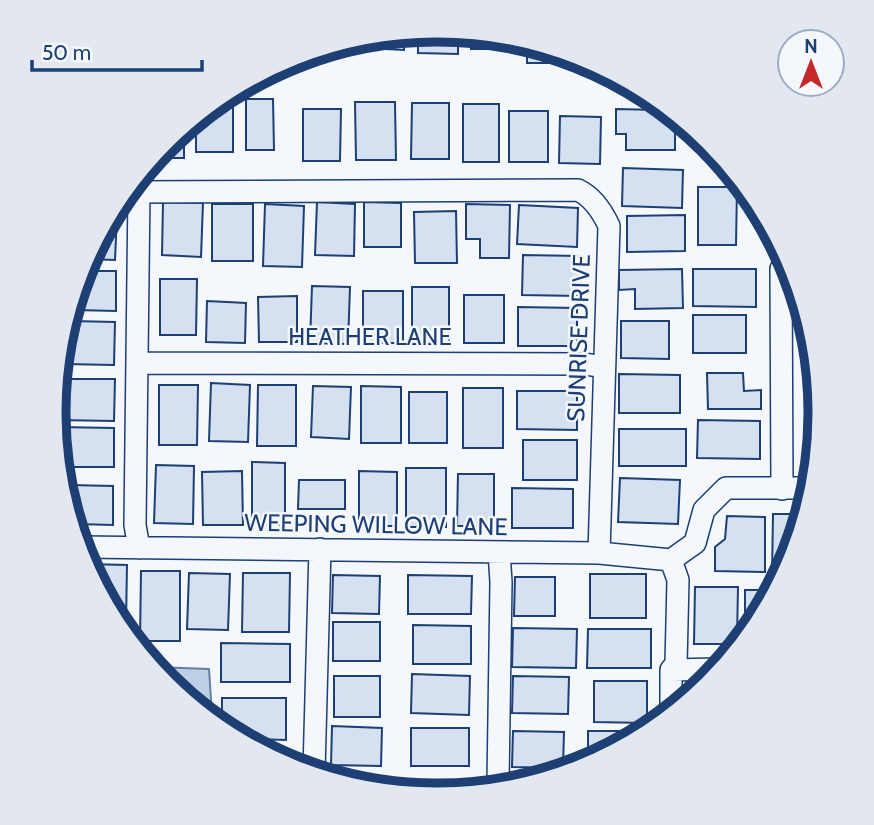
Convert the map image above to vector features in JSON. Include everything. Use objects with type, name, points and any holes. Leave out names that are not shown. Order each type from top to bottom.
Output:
[{"type":"street","name":"SUNRISE DRIVE","points":[[140,191],[578,190],[586,194],[603,212],[609,226],[599,553]]},
{"type":"street","points":[[136,197],[135,525],[139,548]]},
{"type":"street","points":[[781,276],[782,489]]},
{"type":"street","name":"HEATHER LANE","points":[[137,363],[604,366]]},
{"type":"street","points":[[671,699],[671,670],[677,664],[678,580],[671,561],[695,543],[704,510],[726,488],[799,488]]},
{"type":"street","name":"WEEPING WILLOW LANE","points":[[92,547],[599,553],[671,561]]},
{"type":"street","points":[[314,762],[320,550]]},
{"type":"street","points":[[498,778],[502,582],[499,552]]},
{"type":"street","points":[[671,670],[704,669]]},
{"type":"water","points":[[168,668],[209,669],[211,706]]},
{"type":"building","points":[[418,43],[458,43],[458,54],[418,53]]},
{"type":"building","points":[[404,44],[404,50],[370,48]]},
{"type":"building","points":[[471,44],[509,49],[471,49]]},
{"type":"building","points":[[527,54],[559,63],[527,63]]},
{"type":"building","points":[[246,99],[273,99],[274,150],[246,150]]},
{"type":"building","points":[[355,102],[395,102],[396,160],[356,160]]},
{"type":"building","points":[[233,103],[233,152],[196,152],[196,132]]},
{"type":"building","points":[[412,103],[449,103],[449,159],[411,159]]},
{"type":"building","points":[[463,104],[499,104],[499,162],[463,162]]},
{"type":"building","points":[[303,109],[341,109],[340,161],[303,161]]},
{"type":"building","points":[[616,109],[651,110],[675,129],[675,150],[626,150],[626,134],[616,134]]},
{"type":"building","points":[[509,111],[548,111],[548,162],[509,162]]},
{"type":"building","points":[[560,116],[601,117],[600,164],[559,163]]},
{"type":"building","points":[[184,142],[184,158],[168,158]]},
{"type":"building","points":[[623,168],[683,170],[682,208],[622,206]]},
{"type":"building","points":[[698,187],[731,187],[737,195],[736,245],[698,245]]},
{"type":"building","points":[[163,202],[203,203],[201,257],[162,255]]},
{"type":"building","points":[[317,202],[355,204],[354,256],[315,255]]},
{"type":"building","points":[[364,202],[401,203],[401,247],[364,247]]},
{"type":"building","points":[[212,204],[253,204],[253,261],[212,261]]},
{"type":"building","points":[[265,204],[304,206],[302,267],[263,266]]},
{"type":"building","points":[[466,204],[510,205],[509,258],[480,258],[480,239],[466,239]]},
{"type":"building","points":[[519,205],[578,208],[577,247],[517,244]]},
{"type":"building","points":[[456,211],[457,263],[415,263],[414,212]]},
{"type":"building","points":[[685,215],[685,251],[627,252],[627,216]]},
{"type":"building","points":[[117,226],[115,260],[100,259]]},
{"type":"building","points":[[523,255],[580,256],[579,296],[522,295]]},
{"type":"building","points":[[682,269],[683,308],[635,309],[635,289],[619,290],[619,270]]},
{"type":"building","points":[[693,269],[756,269],[756,307],[693,306]]},
{"type":"building","points":[[95,271],[116,271],[116,311],[81,310]]},
{"type":"building","points":[[160,279],[197,279],[196,335],[160,335]]},
{"type":"building","points":[[312,286],[350,287],[348,344],[310,343]]},
{"type":"building","points":[[412,287],[449,287],[449,344],[412,344]]},
{"type":"building","points":[[363,291],[403,291],[403,343],[363,343]]},
{"type":"building","points":[[464,295],[504,295],[504,343],[464,343]]},
{"type":"building","points":[[297,296],[297,342],[259,342],[258,297]]},
{"type":"building","points":[[207,301],[246,303],[245,343],[206,342]]},
{"type":"building","points":[[518,307],[577,308],[577,346],[518,346]]},
{"type":"building","points":[[693,315],[746,315],[746,353],[693,353]]},
{"type":"building","points":[[78,321],[115,322],[114,365],[70,364]]},
{"type":"building","points":[[621,321],[669,321],[669,359],[621,358]]},
{"type":"building","points":[[707,373],[743,373],[744,391],[761,390],[761,409],[708,409]]},
{"type":"building","points":[[619,374],[680,375],[680,413],[619,413]]},
{"type":"building","points":[[68,379],[115,379],[114,421],[66,420]]},
{"type":"building","points":[[211,383],[250,385],[248,442],[209,441]]},
{"type":"building","points":[[159,385],[198,385],[197,445],[159,445]]},
{"type":"building","points":[[258,385],[296,385],[296,446],[257,446]]},
{"type":"building","points":[[313,386],[351,387],[349,439],[311,437]]},
{"type":"building","points":[[361,386],[401,387],[401,443],[361,443]]},
{"type":"building","points":[[463,388],[503,388],[503,448],[463,448]]},
{"type":"building","points":[[517,391],[577,391],[577,430],[517,429]]},
{"type":"building","points":[[409,392],[447,392],[447,443],[409,443]]},
{"type":"building","points":[[698,420],[760,421],[760,459],[697,458]]},
{"type":"building","points":[[67,427],[114,428],[114,467],[71,467]]},
{"type":"building","points":[[619,429],[686,429],[686,466],[619,466]]},
{"type":"building","points":[[523,440],[577,440],[577,480],[523,480]]},
{"type":"building","points":[[252,462],[285,463],[285,525],[252,525]]},
{"type":"building","points":[[156,465],[194,466],[193,524],[154,523]]},
{"type":"building","points":[[406,468],[446,468],[446,527],[406,527]]},
{"type":"building","points":[[242,471],[243,525],[203,525],[202,472]]},
{"type":"building","points":[[359,471],[397,472],[397,526],[359,526]]},
{"type":"building","points":[[458,474],[494,474],[494,526],[457,526]]},
{"type":"building","points":[[620,478],[680,480],[678,524],[618,522]]},
{"type":"building","points":[[299,480],[345,480],[345,509],[298,509]]},
{"type":"building","points":[[74,485],[113,486],[113,525],[84,524]]},
{"type":"building","points":[[512,488],[573,489],[573,528],[512,528]]},
{"type":"building","points":[[773,514],[793,514],[788,532],[772,569]]},
{"type":"building","points":[[727,516],[765,517],[765,572],[715,571],[715,547],[725,539]]},
{"type":"building","points":[[100,564],[127,565],[126,614]]},
{"type":"building","points":[[141,571],[180,571],[180,641],[145,641],[140,634]]},
{"type":"building","points":[[189,573],[230,574],[228,630],[187,629]]},
{"type":"building","points":[[243,573],[290,573],[289,632],[242,632]]},
{"type":"building","points":[[590,574],[646,574],[646,618],[590,618]]},
{"type":"building","points":[[333,575],[380,576],[379,614],[332,613]]},
{"type":"building","points":[[408,575],[472,576],[471,614],[408,614]]},
{"type":"building","points":[[515,577],[555,577],[555,616],[514,616]]},
{"type":"building","points":[[695,587],[738,587],[737,629],[731,638],[726,644],[694,644]]},
{"type":"building","points":[[745,590],[762,590],[758,598],[745,618]]},
{"type":"building","points":[[333,622],[380,622],[380,661],[333,661]]},
{"type":"building","points":[[413,625],[471,626],[471,664],[413,664]]},
{"type":"building","points":[[513,628],[577,629],[576,668],[512,667]]},
{"type":"building","points":[[588,629],[651,629],[651,668],[587,668]]},
{"type":"building","points":[[221,643],[290,644],[290,682],[221,682]]},
{"type":"building","points":[[412,674],[470,676],[469,715],[411,713]]},
{"type":"building","points":[[334,676],[380,676],[380,717],[334,717]]},
{"type":"building","points":[[513,676],[569,677],[568,714],[512,713]]},
{"type":"building","points":[[594,681],[647,681],[647,718],[640,723],[594,722]]},
{"type":"building","points":[[222,698],[286,698],[286,740],[263,739],[222,714]]},
{"type":"building","points":[[332,726],[382,728],[381,766],[331,765]]},
{"type":"building","points":[[411,728],[469,728],[469,766],[411,766]]},
{"type":"building","points":[[513,731],[564,732],[563,760],[541,768],[512,767]]},
{"type":"building","points":[[588,731],[626,731],[601,745],[588,751]]}]
